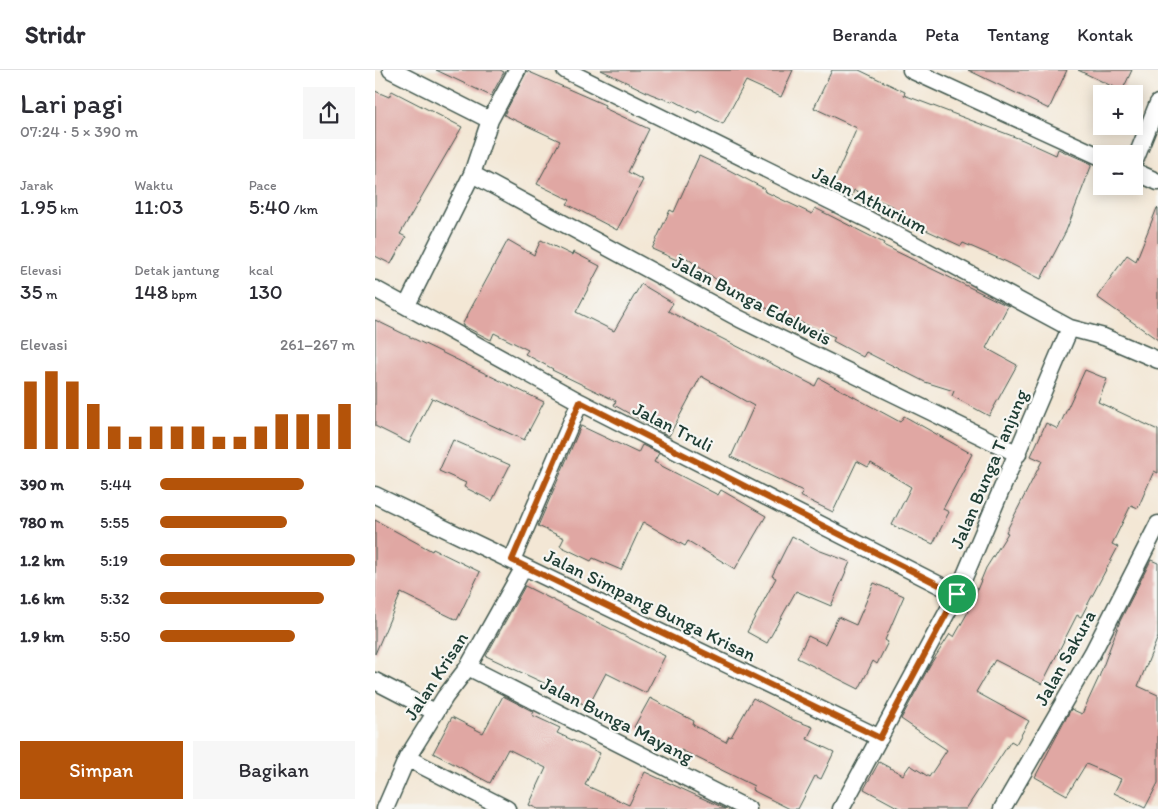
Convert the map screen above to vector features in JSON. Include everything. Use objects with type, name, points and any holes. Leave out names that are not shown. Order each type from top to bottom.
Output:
[{"type":"street","points":[[391,70],[490,120]]},
{"type":"street","points":[[407,304],[472,174],[490,120],[517,70]]},
{"type":"street","name":"Jalan Athurium","points":[[565,70],[869,220],[1070,328],[1104,337],[1158,360]]},
{"type":"street","points":[[911,70],[1093,153]]},
{"type":"street","points":[[1141,145],[1158,103]]},
{"type":"street","name":"Jalan Bunga Edelweis","points":[[472,174],[740,319],[1018,454]]},
{"type":"street","points":[[1143,175],[1158,182]]},
{"type":"street","name":"Jalan Truli","points":[[375,289],[407,304],[580,402],[957,594]]},
{"type":"street","name":"Jalan Bunga Tanjung","points":[[841,809],[957,594],[1070,328]]},
{"type":"street","name":"Jalan Krisan","points":[[385,809],[407,758],[435,712],[468,667],[518,564],[580,402]]},
{"type":"street","name":"Jalan Simpang Bunga Krisan","points":[[375,495],[880,738]]},
{"type":"street","name":"Jalan Sakura","points":[[1002,809],[1093,652],[1158,524]]},
{"type":"street","name":"Jalan Bunga Mayang","points":[[468,667],[748,809]]},
{"type":"street","points":[[375,681],[435,712]]},
{"type":"street","points":[[407,758],[507,809]]},
{"type":"building","points":[[436,70],[500,70],[504,72],[491,96]]},
{"type":"building","points":[[601,70],[793,70],[781,97],[746,81],[723,124],[698,111],[697,113],[673,100],[672,102],[651,94]]},
{"type":"building","points":[[832,70],[859,70],[905,92],[904,95],[1023,140],[1056,155],[1058,149],[1092,164],[1066,231],[1041,279],[1007,262],[963,243],[961,246],[891,214],[894,207],[854,190],[852,196],[831,187],[857,128],[814,108]]},
{"type":"building","points":[[968,70],[1067,70],[1049,109]]},
{"type":"building","points":[[1078,70],[1132,70],[1125,85],[1109,85]]},
{"type":"building","points":[[527,71],[605,105],[604,108],[649,129],[628,172],[643,180],[617,230],[567,204],[570,200],[537,184],[560,141],[504,115]]},
{"type":"building","points":[[375,91],[389,97],[392,91],[462,127],[400,234],[406,237],[391,264],[375,256]]},
{"type":"building","points":[[699,156],[812,214],[815,208],[884,243],[883,245],[1008,306],[986,348],[1017,365],[989,416],[952,396],[954,391],[925,382],[866,352],[863,357],[833,341],[835,337],[740,297],[680,253],[677,260],[652,249],[670,210],[674,212]]},
{"type":"building","points":[[1157,208],[1158,340],[1097,297],[1127,255],[1136,261]]},
{"type":"building","points":[[508,240],[534,255],[541,240],[572,255],[573,252],[600,266],[576,312],[614,331],[641,284],[673,303],[668,311],[815,386],[819,378],[900,422],[904,416],[972,454],[943,509],[949,512],[933,544],[892,525],[911,487],[871,463],[868,467],[857,461],[833,512],[800,496],[803,491],[731,457],[754,406],[701,376],[669,436],[614,405],[616,401],[552,370],[525,354],[528,350],[494,333],[491,340],[462,325]]},
{"type":"building","points":[[375,320],[544,402],[524,440],[432,398],[409,443],[375,426]]},
{"type":"building","points":[[1085,370],[1107,379],[1098,402],[1158,430],[1158,473],[1154,471],[1138,508],[1131,505],[1112,544],[1118,547],[1081,617],[1077,615],[1042,684],[995,660],[976,692],[1029,721],[1016,744],[1011,741],[966,809],[901,809],[864,789],[879,762],[903,775],[910,765],[929,777],[947,750],[901,719],[930,665],[950,634],[954,637],[968,612],[986,568],[1008,533],[1006,532],[1042,461],[1031,456],[1046,423],[1058,429]]},
{"type":"building","points":[[581,426],[638,453],[642,445],[659,453],[654,462],[718,495],[721,490],[766,516],[735,569],[688,541],[685,546],[643,522],[621,570],[593,558],[591,561],[560,546],[564,538],[538,526]]},
{"type":"building","points":[[453,440],[510,465],[492,501],[464,487],[466,483],[439,471]]},
{"type":"building","points":[[375,520],[432,551],[433,549],[480,572],[457,620],[401,593],[375,654]]},
{"type":"building","points":[[792,536],[818,550],[850,562],[831,606],[796,591],[767,643],[747,632],[776,578],[772,576]]},
{"type":"building","points":[[1151,560],[1158,563],[1158,637],[1138,686],[1158,695],[1158,783],[1145,808],[1114,793],[1121,779],[1086,764],[1067,795],[1035,777],[1071,709],[1082,714],[1099,677],[1120,621]]},
{"type":"building","points":[[874,583],[904,596],[885,640],[888,642],[877,664],[873,661],[859,689],[797,658],[808,636],[825,644],[838,617],[856,625]]},
{"type":"building","points":[[525,586],[665,656],[646,693],[606,673],[588,707],[561,691],[486,656]]},
{"type":"building","points":[[503,696],[534,712],[532,715],[560,728],[557,733],[600,753],[585,785],[629,805],[645,772],[726,809],[538,809],[529,805],[546,768],[508,749],[490,783],[433,753],[452,717],[483,733]]},
{"type":"building","points":[[650,698],[694,721],[693,725],[726,742],[729,736],[731,737],[753,698],[794,720],[813,727],[807,739],[834,752],[821,779],[815,776],[798,809],[790,809],[752,790],[754,786],[681,750],[680,752],[634,727]]},
{"type":"route","points":[[580,402],[957,594],[880,738],[547,579],[512,560],[580,402]]}]
